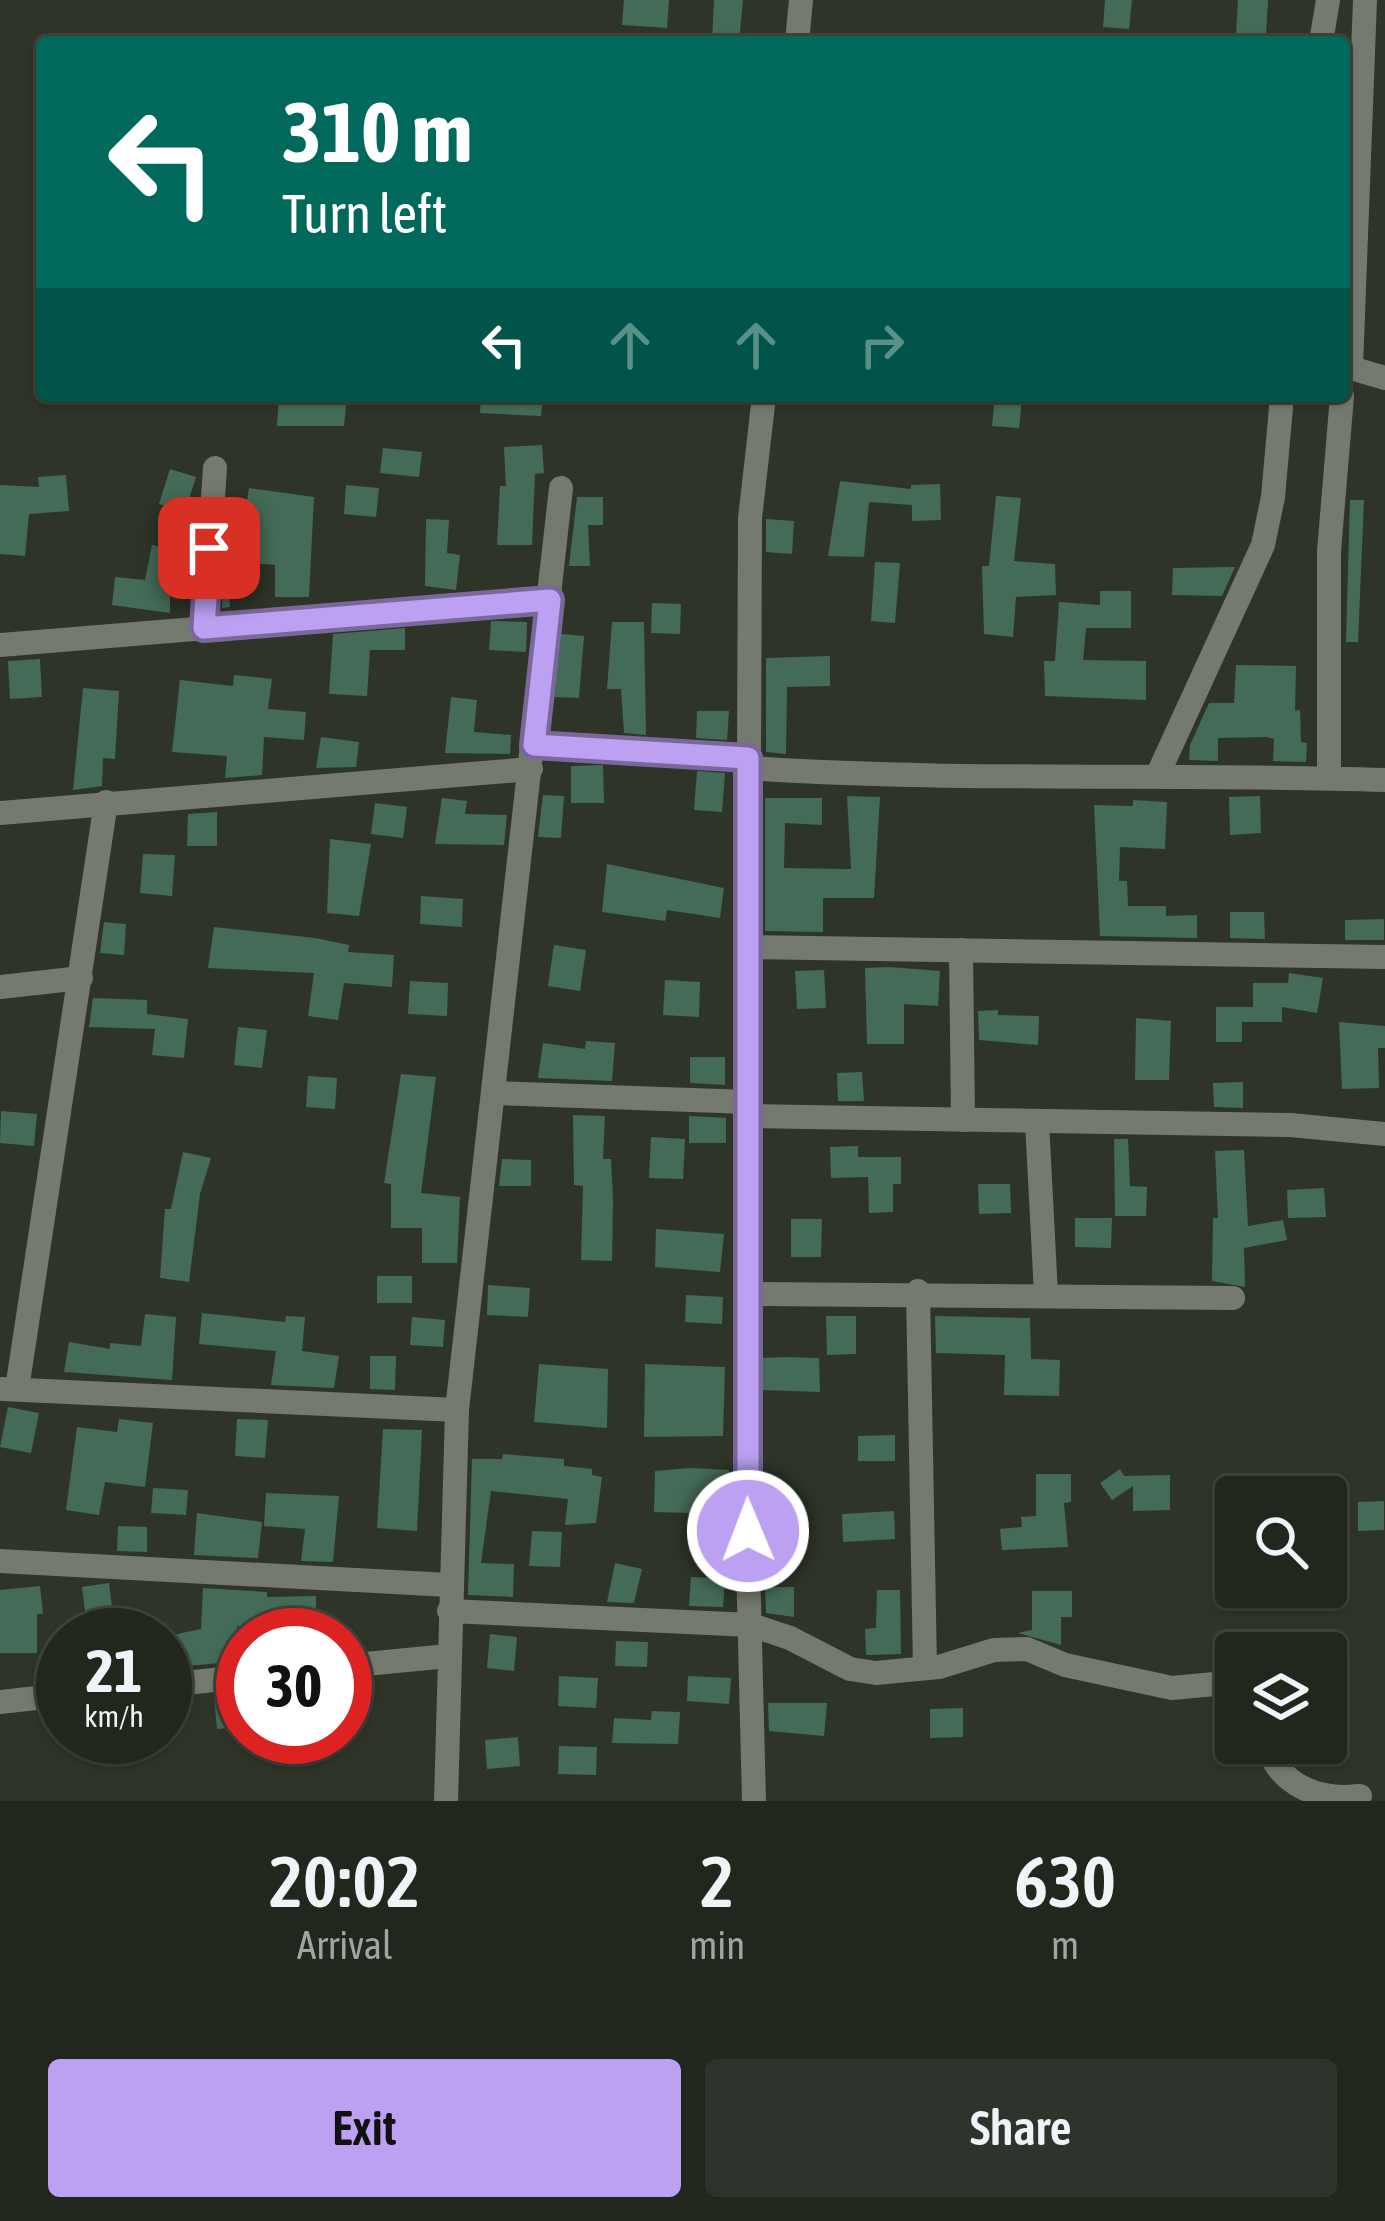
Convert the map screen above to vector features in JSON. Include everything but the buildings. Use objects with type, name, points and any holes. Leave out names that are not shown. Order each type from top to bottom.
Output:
[{"type":"street","points":[[798,36],[801,0]]},
{"type":"street","points":[[1322,36],[1328,0]]},
{"type":"street","points":[[1350,291],[1365,0]]},
{"type":"street","points":[[1350,369],[1385,378]]},
{"type":"street","points":[[754,1801],[747,1294],[748,763],[750,518],[763,402]]},
{"type":"street","points":[[1158,774],[1263,545],[1273,497],[1281,402]]},
{"type":"street","points":[[1329,778],[1329,551],[1341,402]]},
{"type":"street","points":[[204,628],[215,468]]},
{"type":"street","points":[[446,1801],[457,1409],[497,1093],[561,488]]},
{"type":"street","points":[[0,645],[550,600]]},
{"type":"street","points":[[0,813],[533,757],[748,763],[889,778],[1158,774],[1385,780]]},
{"type":"street","points":[[106,802],[81,978],[8,1389],[457,1409]]},
{"type":"street","points":[[747,947],[1385,957]]},
{"type":"street","points":[[961,950],[963,1120]]},
{"type":"street","points":[[0,987],[81,978]]},
{"type":"street","points":[[497,1093],[963,1120],[1290,1126],[1385,1134]]},
{"type":"street","points":[[1036,1122],[1046,1294]]},
{"type":"street","points":[[918,1292],[925,1668]]},
{"type":"street","points":[[747,1294],[1233,1298]]},
{"type":"street","points":[[0,1561],[751,1625],[790,1637],[850,1669],[876,1673],[925,1668],[994,1650],[1027,1649],[1065,1665],[1172,1688],[1215,1684]]},
{"type":"street","points":[[372,1663],[448,1656]]},
{"type":"street","points":[[0,1702],[36,1698]]},
{"type":"street","points":[[1276,1764],[1281,1775],[1312,1796],[1340,1801],[1360,1796]]},
{"type":"route","points":[[209,548],[204,628],[550,600],[534,745],[748,758],[748,1531]]}]
